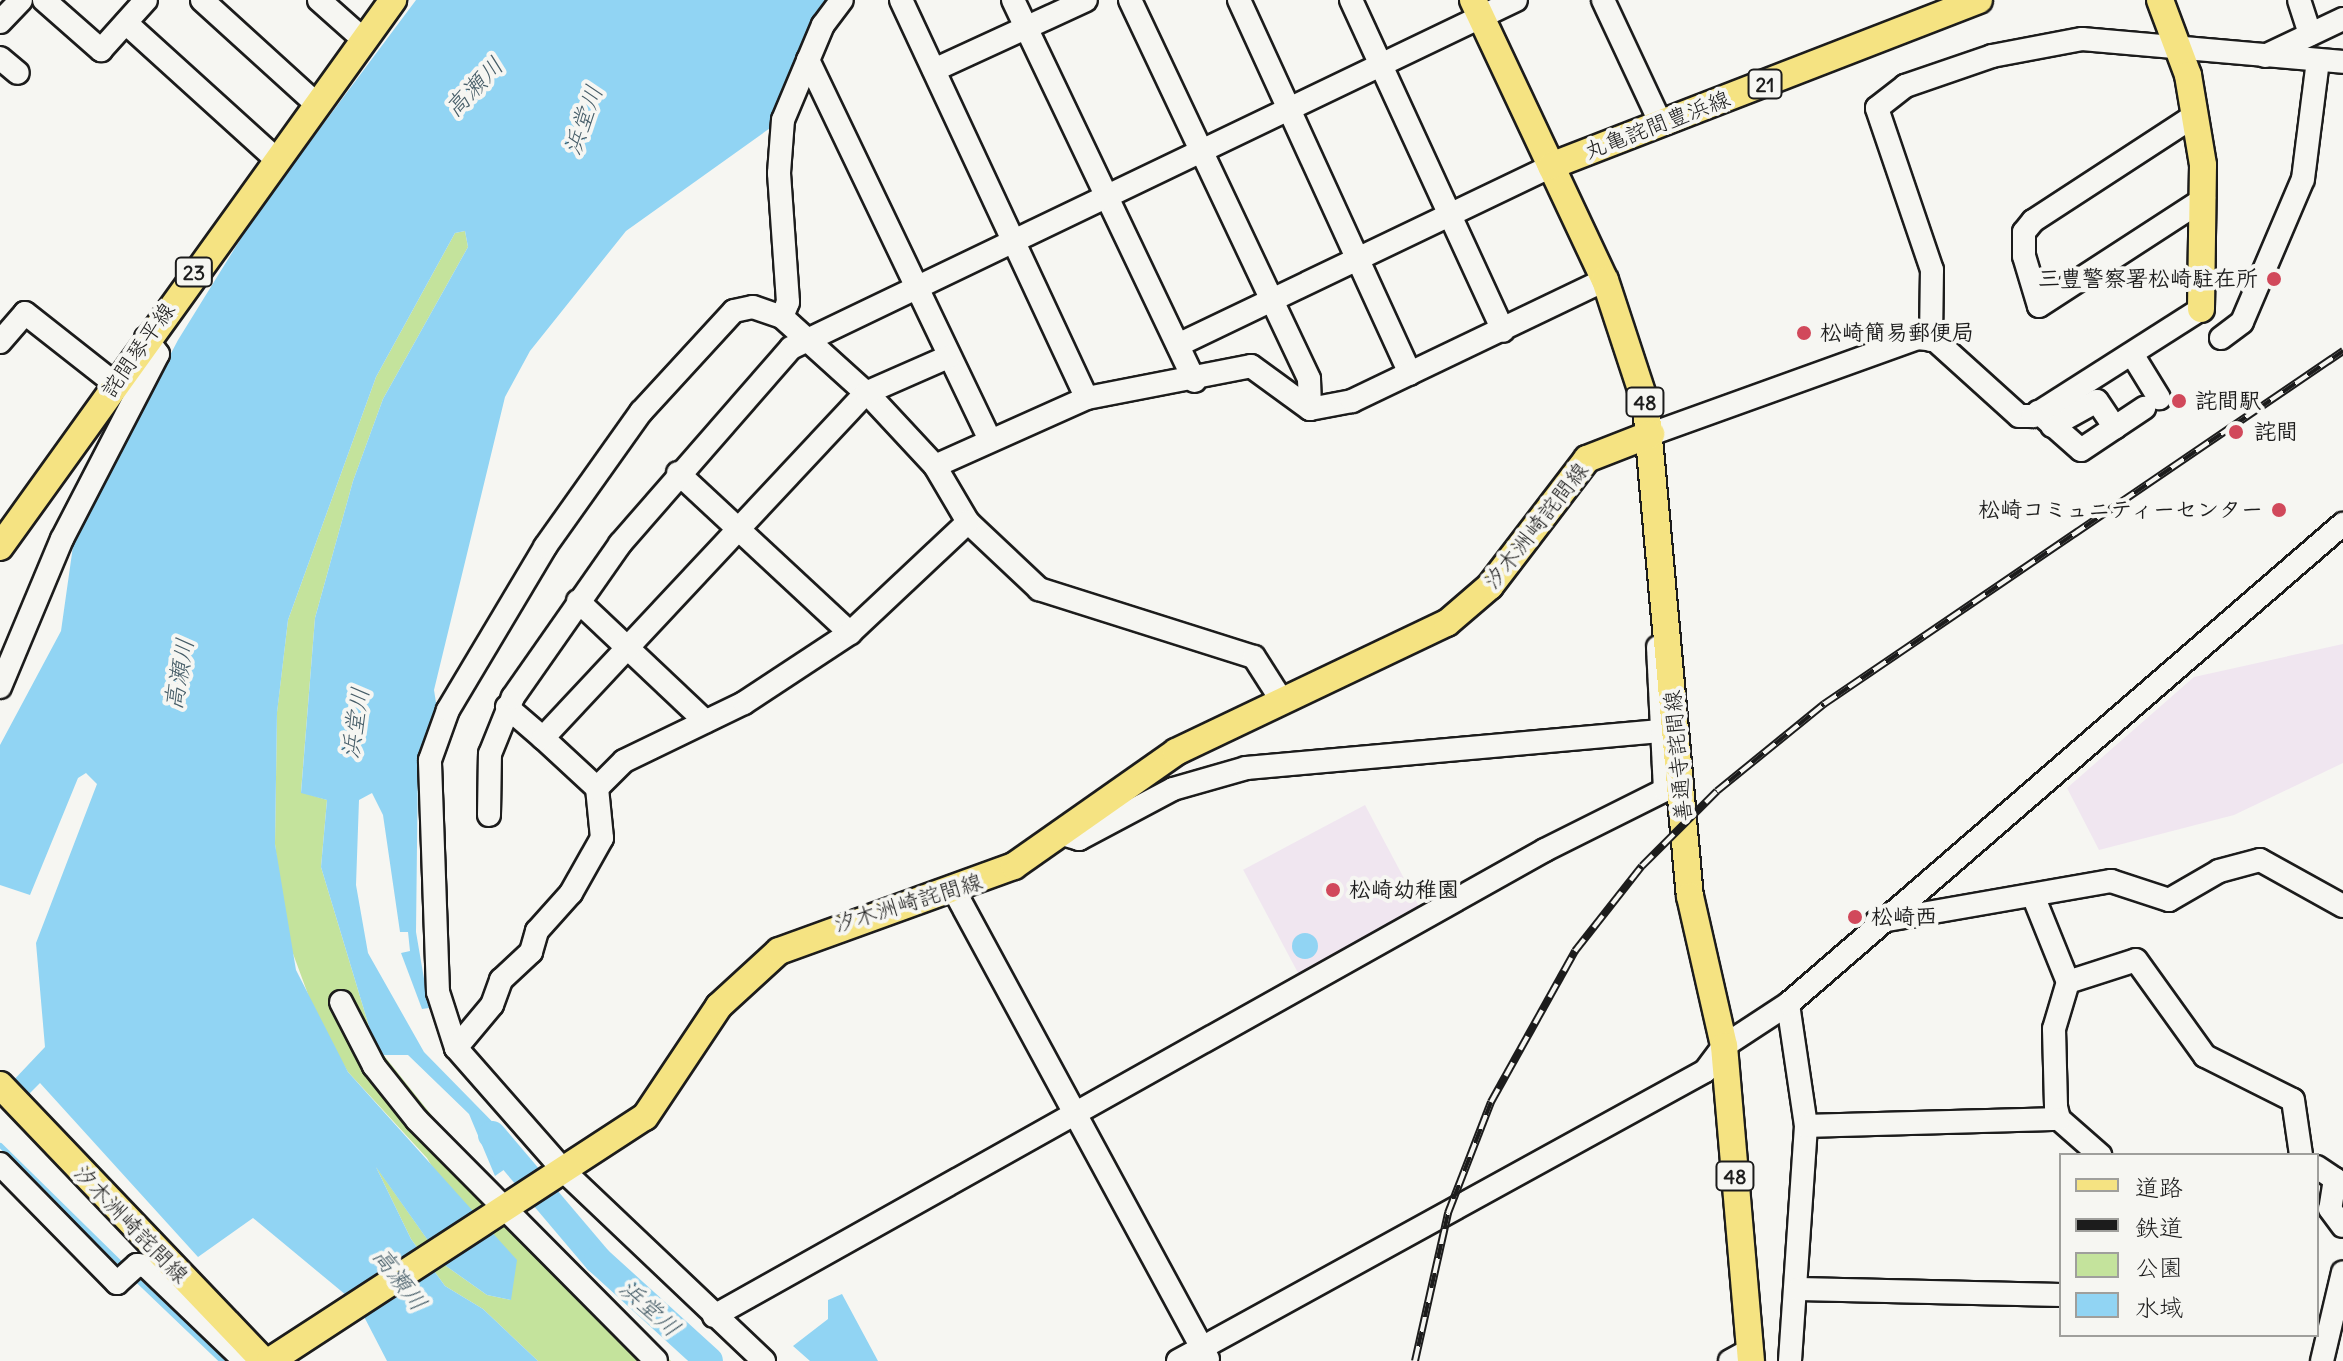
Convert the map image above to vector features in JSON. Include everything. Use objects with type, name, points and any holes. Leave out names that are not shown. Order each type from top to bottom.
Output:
[{"type":"main road","name":"詫間琴平線","points":[[0,547],[275,158],[393,0]]},
{"type":"main road","name":"丸亀詫間豊浜線","points":[[1551,166],[1979,0]]},
{"type":"main road","points":[[2160,0],[2176,43],[2194,116],[2204,199],[2201,309]]},
{"type":"main road","points":[[1478,10],[1551,166]]},
{"type":"main road","name":"善通寺詫間線","points":[[1551,166],[1605,280],[1651,434],[1690,896],[1724,1046],[1744,1357]]},
{"type":"main road","name":"汐木洲崎詫間線","points":[[271,1360],[565,1172],[662,1099],[719,1006],[779,951],[872,911],[955,892],[1062,834],[1176,752],[1447,623],[1490,586],[1587,459],[1651,434]]},
{"type":"main road","name":"汐木洲崎詫間線","points":[[0,1085],[264,1361]]},
{"type":"street","points":[[0,22],[21,0]]},
{"type":"street","points":[[44,0],[101,50],[146,0]]},
{"type":"street","points":[[202,0],[315,103]]},
{"type":"street","points":[[319,0],[363,39]]},
{"type":"street","points":[[782,317],[788,302],[779,173],[783,120],[808,60],[842,0]]},
{"type":"street","points":[[901,0],[1087,398]]},
{"type":"street","points":[[1013,0],[1195,381]]},
{"type":"street","points":[[934,70],[1086,0]]},
{"type":"street","points":[[1130,0],[1269,301],[1309,379],[1310,409]]},
{"type":"street","points":[[1239,0],[1410,374]]},
{"type":"street","points":[[1351,0],[1503,331]]},
{"type":"street","points":[[489,815],[490,754],[507,707],[578,601],[678,473],[791,348],[1012,239],[1383,68],[1478,10],[1516,0]]},
{"type":"street","points":[[1603,0],[1661,124]]},
{"type":"street","points":[[2299,0],[2310,34]]},
{"type":"street","points":[[2265,56],[2343,19]]},
{"type":"street","points":[[126,23],[275,158]]},
{"type":"street","points":[[1931,340],[1932,270],[1877,108],[1905,86],[1992,56],[2082,39],[2176,43],[2265,56],[2343,62]]},
{"type":"street","points":[[0,58],[18,73]]},
{"type":"street","points":[[808,60],[990,440]]},
{"type":"street","points":[[2221,338],[2242,322],[2303,179],[2318,61]]},
{"type":"street","points":[[2194,116],[2033,221],[2024,232],[2024,256],[2039,306],[2204,199]]},
{"type":"street","points":[[1178,345],[1551,166]]},
{"type":"street","points":[[935,466],[1087,398],[1195,381],[1251,366],[1310,409],[1352,401],[1605,280]]},
{"type":"street","points":[[764,1361],[565,1172],[456,1048],[438,992],[428,793],[430,760],[448,710],[587,481],[668,380],[734,311],[753,307],[782,317],[868,394],[935,466],[968,522],[1039,589],[1254,657],[1282,701]]},
{"type":"street","points":[[2045,419],[2132,354],[2201,309]]},
{"type":"street","points":[[0,342],[25,313],[114,383]]},
{"type":"street","points":[[0,687],[62,539],[158,354],[146,338]]},
{"type":"street","points":[[1931,340],[2019,416],[2045,419],[2097,401],[2115,428]]},
{"type":"street","points":[[1651,434],[1876,351],[1931,340]]},
{"type":"street","points":[[2045,419],[2081,450],[2152,403],[2132,354]]},
{"type":"street","points":[[543,738],[868,394],[948,357]]},
{"type":"street","points":[[678,473],[850,633]]},
{"type":"street","points":[[597,788],[624,761],[705,721],[850,633],[968,522]]},
{"type":"street","points":[[1178,1361],[1205,1354],[1705,1071],[1724,1046],[1788,1004],[1876,922],[2343,524]]},
{"type":"street","points":[[714,1316],[1075,1113],[1665,790],[1658,650],[1667,596]]},
{"type":"street","points":[[578,601],[705,721]]},
{"type":"street","points":[[456,1048],[593,860],[602,838],[597,788],[507,707]]},
{"type":"street","points":[[1062,834],[1079,839],[1173,789],[1246,768],[1660,731]]},
{"type":"street","points":[[1876,922],[2034,898],[2111,881],[2169,900],[2219,871],[2260,860],[2343,906]]},
{"type":"street","points":[[955,892],[1205,1354]]},
{"type":"street","points":[[2034,898],[2068,982],[2051,1064],[2059,1119],[2098,1153]]},
{"type":"street","points":[[2068,982],[2136,960],[2205,1056],[2293,1100],[2301,1153]]},
{"type":"street","points":[[341,1002],[397,1097],[656,1361]]},
{"type":"street","points":[[1788,1004],[1806,1126],[1799,1289],[1790,1361]]},
{"type":"street","points":[[1806,1126],[2059,1119]]},
{"type":"street","points":[[0,1164],[117,1283],[129,1272],[158,1274],[245,1361]]},
{"type":"street","points":[[2319,1168],[2335,1179],[2330,1209],[2343,1226]]},
{"type":"street","points":[[2322,1361],[2343,1272]]},
{"type":"street","points":[[1799,1289],[2059,1295]]},
{"type":"shaded area","points":[[2343,644],[2343,763],[2234,815],[2099,850],[2067,788],[2194,677]]},
{"type":"shaded area","name":"松崎幼稚園","points":[[1365,805],[1421,910],[1299,975],[1243,870]]},
{"type":"green space","points":[[465,231],[468,247],[383,399],[353,481],[315,618],[301,792],[327,800],[321,867],[374,1043],[441,1127],[671,1361],[538,1361],[483,1309],[445,1286],[411,1239],[375,1165],[446,1266],[487,1295],[511,1300],[427,1158],[348,1072],[319,1024],[285,932],[275,844],[277,712],[288,620],[376,377],[455,233]]},
{"type":"water","name":"高瀬川","points":[[416,0],[835,0],[773,126],[626,231],[530,351],[505,397],[434,690],[437,709],[418,760],[416,932],[429,1008],[422,1009],[401,953],[410,951],[408,932],[400,932],[383,815],[372,793],[359,800],[356,885],[368,953],[424,1052],[525,1155],[495,1176],[469,1114],[408,1055],[382,1055],[374,1043],[321,867],[327,800],[301,793],[315,618],[353,481],[383,399],[468,247],[465,231],[455,233],[376,377],[288,620],[277,713],[275,844],[296,970],[348,1072],[517,1260],[511,1300],[487,1295],[446,1266],[376,1167],[411,1239],[445,1286],[483,1309],[538,1361],[387,1361],[358,1305],[253,1218],[198,1257],[40,1083],[24,1099],[10,1084],[45,1047],[36,943],[97,784],[86,773],[78,778],[30,895],[0,885],[0,745],[61,631],[74,539],[178,340],[256,214]]},
{"type":"water","points":[[1305,933],[1314,937],[1318,946],[1314,955],[1305,959],[1296,955],[1292,946],[1296,937]]},
{"type":"water","points":[[842,1294],[878,1361],[810,1361],[793,1346],[828,1319],[828,1300]]},
{"type":"waterway","name":"浜堂川","points":[[492,1135],[598,1260],[709,1361]]},
{"type":"waterway","points":[[0,1145],[126,1269]]},
{"type":"waterway","points":[[133,1276],[222,1361]]},
{"type":"railway","points":[[1415,1361],[1448,1213],[1491,1102],[1575,951],[1642,866],[1717,791],[1824,704],[2343,351]]},
{"type":"place","name":"三豊警察署松崎駐在所","points":[[2274,279]]},
{"type":"place","name":"松崎簡易郵便局","points":[[1804,333]]},
{"type":"place","name":"詫間駅","points":[[2179,401]]},
{"type":"place","name":"詫間","points":[[2236,432]]},
{"type":"place","name":"松崎コミュニティーセンター","points":[[2279,510]]},
{"type":"place","name":"松崎幼稚園","points":[[1333,890]]},
{"type":"place","name":"松崎西","points":[[1855,917]]}]
